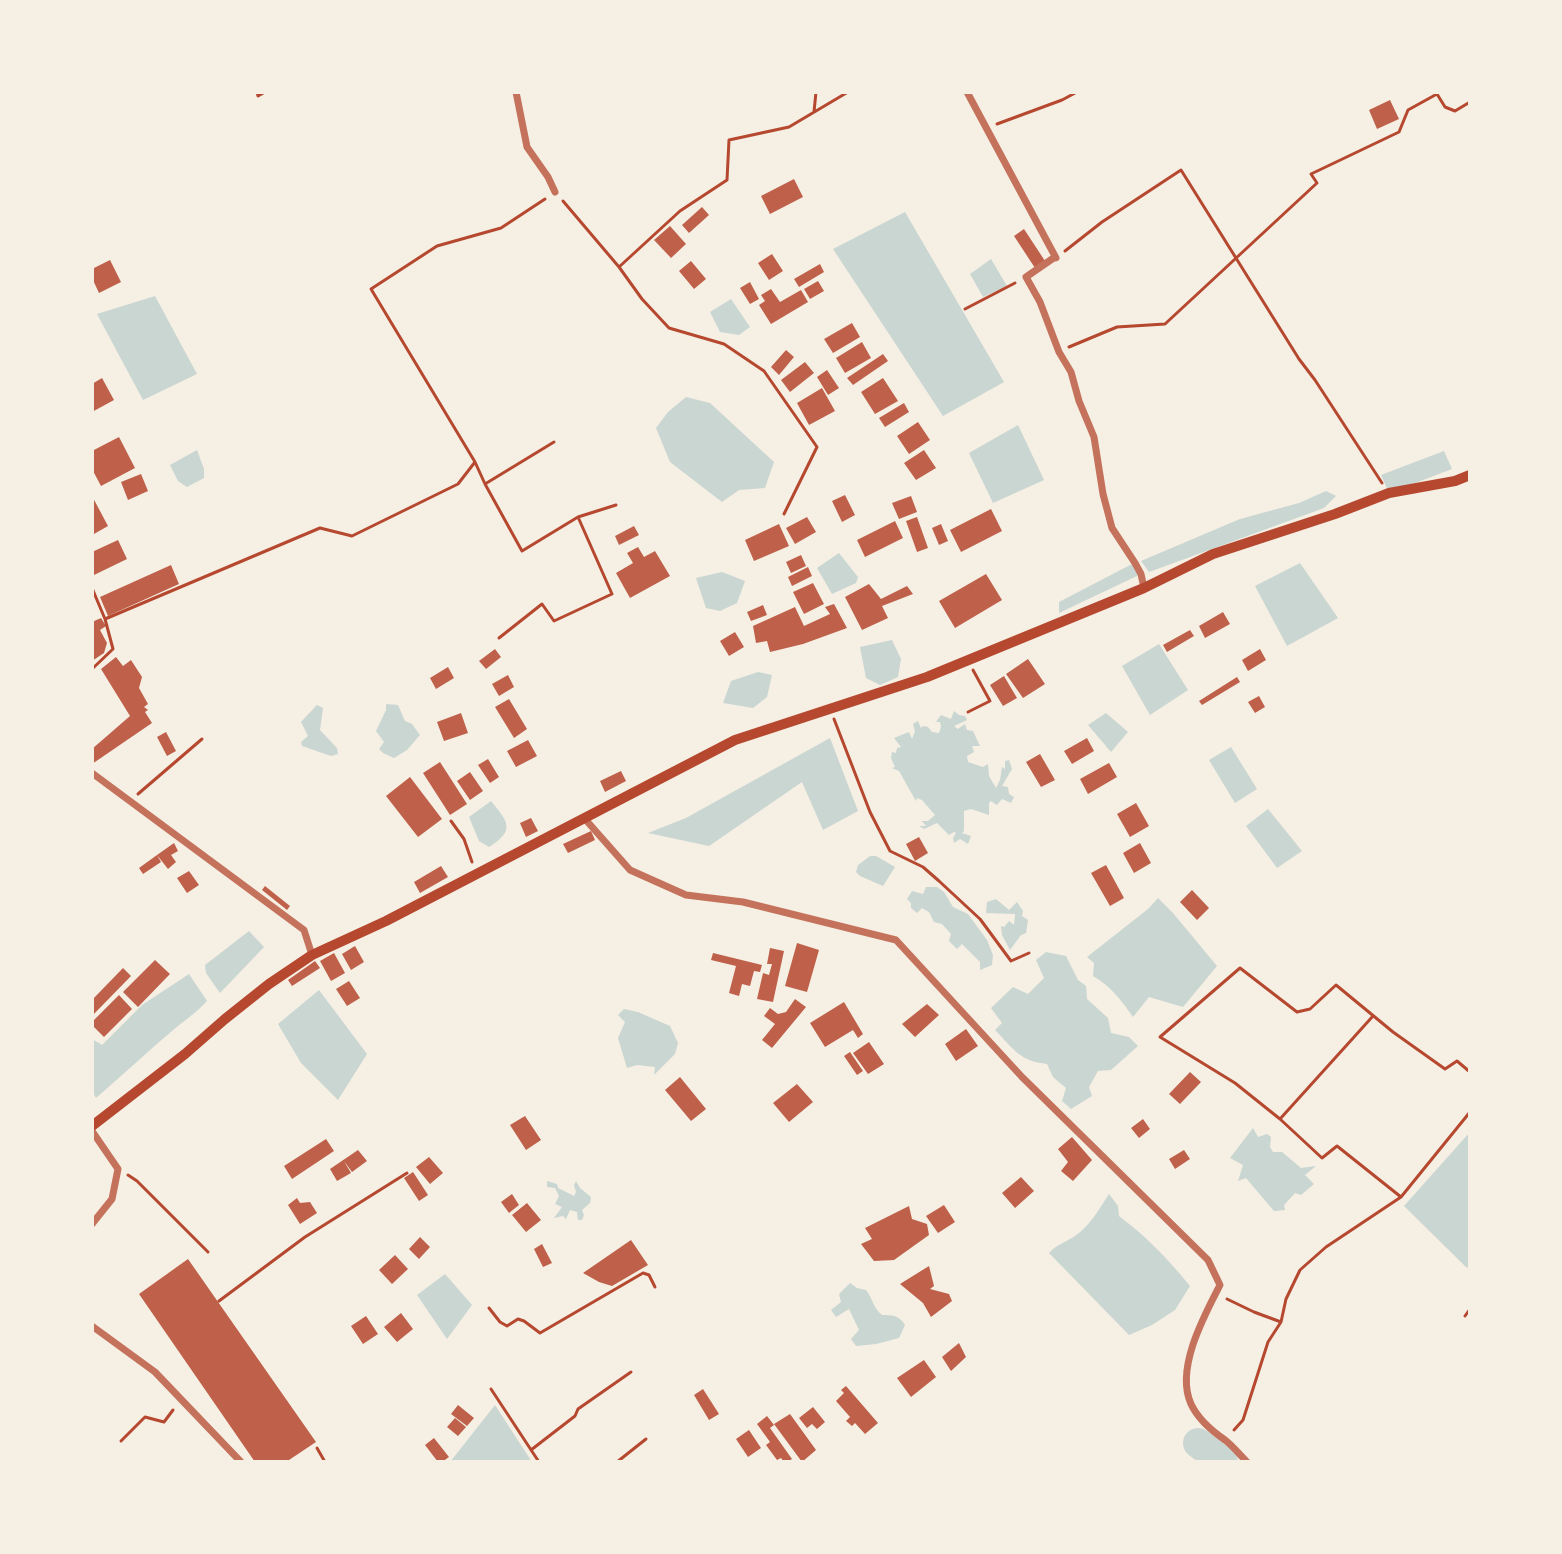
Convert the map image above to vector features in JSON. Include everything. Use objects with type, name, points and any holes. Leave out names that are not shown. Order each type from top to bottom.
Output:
[{"type":"main road","points":[[92,1128],[258,993],[312,955],[386,921],[735,740],[927,677],[1144,588],[1213,554],[1389,493],[1455,481],[1470,475]]},
{"type":"street","points":[[516,92],[527,147],[555,192]]},
{"type":"street","points":[[967,92],[1056,258],[1026,277],[1071,372],[1094,437],[1112,528],[1141,574],[1144,588]]},
{"type":"street","points":[[92,773],[304,930],[312,955]]},
{"type":"street","points":[[585,819],[630,870],[686,895],[743,902],[896,940],[1022,1077],[1208,1260],[1220,1285],[1202,1321],[1187,1368],[1186,1386],[1191,1404],[1202,1420],[1247,1462]]},
{"type":"street","points":[[92,1128],[118,1169],[112,1199],[92,1224]]},
{"type":"street","points":[[92,1326],[155,1372],[241,1462]]},
{"type":"path","points":[[257,92],[258,96],[265,92]]},
{"type":"path","points":[[814,112],[816,92]]},
{"type":"path","points":[[619,267],[680,211],[727,180],[729,140],[789,127],[848,92]]},
{"type":"path","points":[[986,128],[1077,92]]},
{"type":"path","points":[[1059,352],[1117,327],[1165,324],[1317,183],[1311,174],[1399,132],[1408,110],[1437,94],[1445,107],[1455,111],[1470,102]]},
{"type":"path","points":[[1056,258],[1102,222],[1181,170],[1235,259],[1389,493]]},
{"type":"path","points":[[616,505],[578,517],[522,551],[475,462],[371,289],[437,246],[501,228],[555,192],[669,328],[724,344],[764,371],[817,447],[784,514]]},
{"type":"path","points":[[965,309],[1026,277]]},
{"type":"path","points":[[485,484],[554,442]]},
{"type":"path","points":[[105,619],[320,528],[352,536],[458,484],[475,462]]},
{"type":"path","points":[[499,638],[542,604],[554,621],[612,594],[578,517]]},
{"type":"path","points":[[92,588],[113,649],[92,669]]},
{"type":"path","points":[[968,712],[990,701],[972,667]]},
{"type":"path","points":[[833,718],[870,812],[890,851],[923,867],[939,881],[980,919],[1011,961],[1029,953]]},
{"type":"path","points":[[130,801],[202,739]]},
{"type":"path","points":[[451,821],[464,839],[473,865]]},
{"type":"path","points":[[1401,1197],[1337,1146],[1322,1158],[1235,1083],[1160,1037],[1240,968],[1297,1012],[1310,1009],[1336,985],[1393,1032],[1445,1069],[1457,1061],[1470,1072]]},
{"type":"path","points":[[1280,1119],[1373,1016]]},
{"type":"path","points":[[1225,1440],[1243,1420],[1268,1342],[1281,1322],[1286,1299],[1300,1270],[1326,1247],[1401,1197],[1470,1112]]},
{"type":"path","points":[[118,1169],[137,1181],[208,1252]]},
{"type":"path","points":[[219,1301],[305,1237],[407,1173]]},
{"type":"path","points":[[489,1308],[507,1326],[518,1319],[540,1333],[643,1273],[649,1275],[655,1287]]},
{"type":"path","points":[[1215,1295],[1281,1322]]},
{"type":"path","points":[[1465,1316],[1470,1309]]},
{"type":"path","points":[[531,1450],[575,1416],[578,1409],[631,1372]]},
{"type":"path","points":[[491,1389],[539,1462]]},
{"type":"path","points":[[121,1441],[145,1417],[164,1422],[181,1400]]},
{"type":"path","points":[[617,1462],[646,1439]]},
{"type":"path","points":[[317,1448],[325,1462]]},
{"type":"shaded area","points":[[905,212],[1004,382],[943,416],[833,249]]},
{"type":"shaded area","points":[[991,259],[1007,286],[983,297],[970,274]]},
{"type":"shaded area","points":[[155,296],[197,374],[143,400],[97,314]]},
{"type":"shaded area","points":[[731,299],[750,327],[739,335],[720,332],[710,312]]},
{"type":"shaded area","points":[[686,397],[710,403],[774,462],[765,488],[739,490],[722,502],[670,462],[656,428],[668,412]]},
{"type":"shaded area","points":[[1018,425],[1044,480],[993,503],[969,453]]},
{"type":"shaded area","points":[[197,450],[204,478],[187,487],[178,481],[170,465]]},
{"type":"shaded area","points":[[1444,451],[1452,469],[1389,493],[1381,475]]},
{"type":"shaded area","points":[[1326,491],[1336,496],[1324,508],[1149,572],[1141,561],[1240,519],[1299,503]]},
{"type":"shaded area","points":[[839,553],[858,577],[856,583],[832,594],[817,568]]},
{"type":"shaded area","points":[[1134,563],[1139,575],[1059,613],[1059,602]]},
{"type":"shaded area","points":[[1300,563],[1338,618],[1287,646],[1255,586]]},
{"type":"shaded area","points":[[722,572],[745,581],[737,603],[720,611],[706,608],[696,578]]},
{"type":"shaded area","points":[[892,640],[901,659],[898,677],[880,685],[866,678],[860,647]]},
{"type":"shaded area","points":[[1159,644],[1188,690],[1150,715],[1122,666]]},
{"type":"shaded area","points":[[758,672],[772,675],[767,697],[753,708],[723,703],[731,681]]},
{"type":"shaded area","points":[[386,704],[398,705],[405,721],[412,724],[420,735],[407,750],[394,758],[379,749],[384,742],[376,731]]},
{"type":"shaded area","points":[[317,705],[323,708],[320,730],[337,748],[338,754],[331,756],[302,746],[301,742],[308,736],[301,722]]},
{"type":"shaded area","points":[[954,711],[967,720],[954,726],[958,729],[965,724],[967,730],[973,731],[980,746],[972,746],[974,752],[967,756],[968,762],[983,767],[988,764],[989,776],[996,788],[1002,767],[1005,769],[1005,761],[1009,760],[1012,769],[1002,786],[1008,787],[1009,794],[1014,797],[1011,803],[1002,799],[997,805],[991,801],[989,815],[971,809],[964,811],[962,833],[971,836],[968,844],[960,839],[954,843],[956,833],[949,835],[937,823],[924,829],[919,826],[926,826],[922,821],[928,821],[935,815],[922,800],[917,798],[916,801],[899,771],[892,768],[895,767],[892,752],[896,753],[897,748],[901,747],[894,738],[909,732],[912,739],[915,731],[913,724],[918,721],[921,728],[928,727],[932,732],[939,733],[940,722],[936,722],[941,715],[951,719]]},
{"type":"shaded area","points":[[1106,713],[1128,732],[1111,752],[1088,725]]},
{"type":"shaded area","points":[[830,738],[858,811],[823,830],[802,782],[709,846],[648,833],[686,818]]},
{"type":"shaded area","points":[[1231,747],[1257,789],[1235,803],[1209,760]]},
{"type":"shaded area","points":[[491,801],[505,820],[506,831],[489,847],[479,841],[469,817]]},
{"type":"shaded area","points":[[1268,809],[1302,851],[1277,868],[1246,826]]},
{"type":"shaded area","points":[[870,856],[876,856],[895,867],[883,886],[856,872],[858,865]]},
{"type":"shaded area","points":[[926,887],[937,887],[953,907],[968,914],[987,940],[993,955],[992,965],[980,970],[980,962],[962,944],[957,949],[949,941],[951,934],[942,924],[934,922],[929,912],[922,908],[917,913],[911,908],[907,899],[912,891],[923,894]]},
{"type":"shaded area","points":[[1158,898],[1217,966],[1183,1007],[1149,997],[1133,1017],[1120,999],[1093,976],[1094,963],[1087,957]]},
{"type":"shaded area","points":[[996,899],[1009,910],[1017,902],[1023,911],[1022,916],[1028,920],[1026,933],[1010,950],[1001,926],[1004,927],[1009,921],[1014,925],[1015,914],[986,913],[987,902]]},
{"type":"shaded area","points":[[249,931],[264,947],[220,993],[206,973],[205,965]]},
{"type":"shaded area","points":[[1046,952],[1066,956],[1078,980],[1086,986],[1087,999],[1108,1018],[1111,1033],[1129,1037],[1138,1046],[1111,1070],[1098,1071],[1089,1087],[1092,1096],[1071,1109],[1062,1101],[1066,1088],[1053,1077],[1047,1064],[1023,1057],[995,1030],[1002,1023],[991,1008],[1013,987],[1028,994],[1044,978],[1036,960]]},
{"type":"shaded area","points":[[189,974],[207,1001],[96,1098],[92,1091],[92,1039],[102,1045],[142,1005]]},
{"type":"shaded area","points":[[319,990],[367,1054],[338,1100],[301,1063],[278,1024]]},
{"type":"shaded area","points":[[624,1009],[670,1026],[678,1043],[675,1054],[654,1075],[655,1067],[637,1065],[627,1068],[618,1038],[625,1022],[618,1015]]},
{"type":"shaded area","points":[[1253,1128],[1258,1137],[1267,1134],[1271,1137],[1273,1152],[1282,1152],[1301,1168],[1316,1166],[1305,1175],[1314,1184],[1301,1195],[1295,1193],[1284,1205],[1285,1210],[1274,1211],[1246,1178],[1238,1181],[1243,1165],[1230,1158]]},
{"type":"shaded area","points":[[1470,1132],[1470,1265],[1467,1268],[1404,1206]]},
{"type":"shaded area","points":[[547,1181],[574,1196],[576,1181],[591,1197],[590,1203],[582,1210],[582,1220],[578,1220],[577,1212],[570,1210],[566,1219],[563,1216],[554,1218],[562,1207],[555,1204],[559,1196],[555,1188],[547,1187]]},
{"type":"shaded area","points":[[1109,1194],[1118,1206],[1119,1216],[1156,1248],[1190,1286],[1175,1310],[1129,1335],[1049,1253],[1082,1230]]},
{"type":"shaded area","points":[[445,1274],[472,1305],[447,1339],[417,1295]]},
{"type":"shaded area","points":[[850,1283],[866,1290],[882,1315],[895,1316],[903,1322],[905,1325],[899,1338],[856,1346],[851,1339],[859,1330],[849,1309],[836,1317],[831,1310],[841,1302],[839,1294]]},
{"type":"shaded area","points":[[495,1405],[532,1462],[450,1462]]},
{"type":"building","points":[[1390,100],[1399,119],[1377,129],[1369,110]]},
{"type":"building","points":[[794,179],[803,197],[770,214],[761,196]]},
{"type":"building","points":[[702,207],[709,215],[689,233],[682,225]]},
{"type":"building","points":[[670,226],[686,244],[671,258],[654,240]]},
{"type":"building","points":[[1024,229],[1045,261],[1035,268],[1014,236]]},
{"type":"building","points":[[772,254],[783,271],[769,280],[758,263]]},
{"type":"building","points":[[110,260],[121,282],[99,293],[92,278],[92,269]]},
{"type":"building","points":[[691,261],[706,279],[694,289],[679,271]]},
{"type":"building","points":[[820,264],[824,272],[799,287],[794,279]]},
{"type":"building","points":[[818,281],[824,291],[810,299],[804,289]]},
{"type":"building","points":[[750,282],[759,299],[750,304],[740,288]]},
{"type":"building","points":[[771,289],[780,302],[801,290],[808,302],[771,324],[759,305],[765,301],[761,295]]},
{"type":"building","points":[[852,323],[860,337],[833,353],[824,339]]},
{"type":"building","points":[[862,342],[871,358],[845,373],[836,358]]},
{"type":"building","points":[[786,350],[794,357],[779,375],[771,367]]},
{"type":"building","points":[[883,354],[888,361],[853,385],[847,378]]},
{"type":"building","points":[[805,362],[814,373],[790,392],[781,380]]},
{"type":"building","points":[[827,370],[839,388],[828,395],[817,377]]},
{"type":"building","points":[[102,378],[114,400],[92,412],[92,384]]},
{"type":"building","points":[[883,378],[898,401],[875,414],[861,392]]},
{"type":"building","points":[[822,388],[835,411],[809,425],[797,403]]},
{"type":"building","points":[[904,403],[909,412],[885,427],[879,418]]},
{"type":"building","points":[[918,422],[930,440],[909,454],[897,436]]},
{"type":"building","points":[[119,437],[135,468],[101,486],[92,469],[92,451]]},
{"type":"building","points":[[924,450],[936,468],[916,480],[904,463]]},
{"type":"building","points":[[141,474],[148,491],[128,500],[121,482]]},
{"type":"building","points":[[845,495],[855,515],[842,522],[832,501]]},
{"type":"building","points":[[92,496],[108,526],[94,534],[92,531]]},
{"type":"building","points":[[911,496],[917,512],[899,519],[892,503]]},
{"type":"building","points":[[991,509],[1002,531],[961,552],[950,530]]},
{"type":"building","points":[[807,517],[816,532],[795,544],[786,528]]},
{"type":"building","points":[[917,517],[928,548],[917,552],[906,521]]},
{"type":"building","points":[[895,521],[903,538],[865,557],[857,540]]},
{"type":"building","points":[[779,524],[789,546],[754,561],[745,540]]},
{"type":"building","points":[[941,524],[948,541],[939,545],[932,528]]},
{"type":"building","points":[[634,526],[639,535],[619,545],[615,536]]},
{"type":"building","points":[[118,540],[127,559],[94,575],[92,552]]},
{"type":"building","points":[[638,547],[644,557],[655,551],[670,576],[630,598],[616,573],[633,563],[627,553]]},
{"type":"building","points":[[801,555],[806,566],[791,573],[786,562]]},
{"type":"building","points":[[171,565],[179,584],[108,616],[100,597]]},
{"type":"building","points":[[808,567],[812,576],[792,586],[788,577]]},
{"type":"building","points":[[986,574],[1002,600],[955,628],[939,601]]},
{"type":"building","points":[[813,583],[824,604],[804,614],[793,592]]},
{"type":"building","points":[[869,584],[881,599],[907,586],[913,594],[882,606],[888,618],[862,630],[845,597]]},
{"type":"building","points":[[834,604],[847,628],[770,652],[767,641],[756,643],[753,626],[795,607],[804,626],[830,614],[825,607]]},
{"type":"building","points":[[763,605],[767,615],[751,621],[747,612]]},
{"type":"building","points":[[1223,612],[1230,624],[1205,638],[1199,626]]},
{"type":"building","points":[[101,618],[106,626],[100,630],[107,643],[104,653],[92,661],[92,622]]},
{"type":"building","points":[[1190,630],[1194,636],[1167,652],[1163,645]]},
{"type":"building","points":[[735,632],[744,647],[729,656],[720,641]]},
{"type":"building","points":[[495,649],[501,657],[486,669],[479,661]]},
{"type":"building","points":[[1260,649],[1266,660],[1248,671],[1242,660]]},
{"type":"building","points":[[116,657],[123,666],[131,660],[142,677],[139,688],[148,704],[144,707],[148,710],[145,712],[152,723],[92,764],[92,749],[130,716],[101,669]]},
{"type":"building","points":[[1028,659],[1045,684],[1023,698],[1006,674]]},
{"type":"building","points":[[448,667],[454,678],[436,689],[430,678]]},
{"type":"building","points":[[508,675],[514,687],[499,696],[492,684]]},
{"type":"building","points":[[1004,676],[1017,698],[1003,706],[990,685]]},
{"type":"building","points":[[1237,677],[1240,682],[1202,705],[1199,701]]},
{"type":"building","points":[[1259,696],[1265,707],[1255,713],[1248,702]]},
{"type":"building","points":[[509,699],[527,729],[514,738],[495,707]]},
{"type":"building","points":[[461,713],[468,733],[444,741],[437,722]]},
{"type":"building","points":[[166,732],[176,751],[167,756],[157,737]]},
{"type":"building","points":[[1087,738],[1094,751],[1072,764],[1064,751]]},
{"type":"building","points":[[528,740],[537,756],[516,767],[507,751]]},
{"type":"building","points":[[1040,754],[1055,780],[1041,787],[1026,762]]},
{"type":"building","points":[[488,759],[499,777],[490,783],[478,765]]},
{"type":"building","points":[[440,762],[467,804],[450,815],[423,773]]},
{"type":"building","points":[[1109,763],[1117,777],[1088,794],[1080,779]]},
{"type":"building","points":[[621,771],[626,781],[605,792],[600,781]]},
{"type":"building","points":[[470,772],[483,791],[470,800],[457,781]]},
{"type":"building","points":[[410,777],[442,819],[418,837],[386,796]]},
{"type":"building","points":[[1136,803],[1149,826],[1130,837],[1117,814]]},
{"type":"building","points":[[531,818],[538,831],[526,837],[520,823]]},
{"type":"building","points":[[591,831],[595,840],[568,853],[563,844]]},
{"type":"building","points":[[919,837],[928,853],[915,861],[906,844]]},
{"type":"building","points":[[174,843],[178,851],[171,855],[176,862],[168,869],[157,855]]},
{"type":"building","points":[[1140,843],[1151,863],[1134,873],[1123,853]]},
{"type":"building","points":[[157,855],[161,862],[143,874],[139,868]]},
{"type":"building","points":[[1106,865],[1124,898],[1110,906],[1091,873]]},
{"type":"building","points":[[441,866],[448,877],[420,893],[414,882]]},
{"type":"building","points":[[189,871],[199,885],[187,893],[177,878]]},
{"type":"building","points":[[265,886],[290,906],[287,910],[262,890]]},
{"type":"building","points":[[1192,890],[1209,908],[1197,920],[1180,902]]},
{"type":"building","points":[[797,943],[819,950],[807,992],[785,986]]},
{"type":"building","points":[[355,946],[364,962],[351,970],[342,954]]},
{"type":"building","points":[[770,948],[784,951],[773,1002],[757,999],[763,973],[769,975],[772,964],[767,964]]},
{"type":"building","points":[[334,953],[345,973],[331,981],[320,961]]},
{"type":"building","points":[[713,953],[762,965],[760,972],[754,971],[750,986],[742,984],[739,996],[729,993],[736,966],[711,960]]},
{"type":"building","points":[[155,960],[170,974],[138,1007],[123,992]]},
{"type":"building","points":[[315,961],[320,968],[292,986],[288,980]]},
{"type":"building","points":[[123,968],[131,976],[92,1016],[92,1000]]},
{"type":"building","points":[[349,981],[360,998],[347,1006],[336,989]]},
{"type":"building","points":[[119,995],[132,1009],[104,1037],[92,1022]]},
{"type":"building","points":[[795,999],[806,1007],[772,1048],[762,1040],[775,1024],[764,1016],[770,1008],[778,1014],[786,1012]]},
{"type":"building","points":[[844,1002],[863,1034],[858,1038],[853,1030],[825,1047],[810,1023]]},
{"type":"building","points":[[927,1004],[939,1015],[915,1037],[902,1024]]},
{"type":"building","points":[[966,1029],[978,1046],[956,1061],[945,1044]]},
{"type":"building","points":[[869,1042],[884,1064],[868,1074],[853,1053]]},
{"type":"building","points":[[850,1052],[863,1071],[857,1075],[844,1056]]},
{"type":"building","points":[[1190,1072],[1201,1082],[1180,1104],[1169,1094]]},
{"type":"building","points":[[680,1077],[706,1109],[691,1121],[665,1090]]},
{"type":"building","points":[[797,1084],[813,1102],[789,1122],[773,1103]]},
{"type":"building","points":[[525,1116],[541,1140],[526,1150],[510,1125]]},
{"type":"building","points":[[1143,1119],[1150,1129],[1139,1138],[1131,1128]]},
{"type":"building","points":[[1072,1137],[1092,1160],[1073,1181],[1061,1171],[1068,1162],[1058,1149]]},
{"type":"building","points":[[326,1139],[334,1151],[292,1179],[284,1166]]},
{"type":"building","points":[[358,1150],[367,1161],[352,1172],[344,1161],[351,1173],[337,1181],[330,1169]]},
{"type":"building","points":[[1184,1150],[1190,1159],[1175,1169],[1169,1159]]},
{"type":"building","points":[[429,1157],[443,1173],[430,1184],[416,1167]]},
{"type":"building","points":[[413,1172],[428,1195],[419,1201],[404,1178]]},
{"type":"building","points":[[1021,1177],[1034,1191],[1015,1208],[1002,1193]]},
{"type":"building","points":[[512,1194],[519,1205],[509,1213],[501,1202]]},
{"type":"building","points":[[297,1198],[300,1203],[310,1202],[317,1213],[300,1224],[288,1205]]},
{"type":"building","points":[[527,1203],[541,1220],[526,1232],[512,1215]]},
{"type":"building","points":[[944,1205],[955,1222],[938,1233],[926,1216]]},
{"type":"building","points":[[909,1206],[912,1219],[927,1224],[929,1235],[894,1260],[874,1261],[861,1244],[872,1239],[865,1228]]},
{"type":"building","points":[[420,1237],[430,1247],[419,1259],[409,1249]]},
{"type":"building","points":[[631,1240],[648,1265],[612,1286],[583,1273]]},
{"type":"building","points":[[542,1244],[552,1263],[543,1267],[534,1249]]},
{"type":"building","points":[[395,1255],[408,1269],[392,1284],[379,1270]]},
{"type":"building","points":[[188,1259],[316,1442],[286,1462],[255,1462],[139,1294]]},
{"type":"building","points":[[929,1266],[934,1286],[930,1289],[949,1294],[952,1301],[931,1317],[923,1303],[900,1284]]},
{"type":"building","points":[[401,1313],[413,1329],[397,1342],[384,1327]]},
{"type":"building","points":[[366,1316],[378,1334],[363,1344],[351,1326]]},
{"type":"building","points":[[959,1343],[966,1357],[951,1371],[942,1357]]},
{"type":"building","points":[[924,1360],[936,1377],[911,1397],[897,1378]]},
{"type":"building","points":[[846,1386],[878,1423],[865,1434],[855,1423],[852,1426],[846,1421],[850,1417],[836,1401]]},
{"type":"building","points":[[703,1389],[719,1414],[709,1420],[694,1395]]},
{"type":"building","points":[[458,1405],[474,1418],[467,1426],[451,1414]]},
{"type":"building","points":[[813,1407],[825,1422],[817,1429],[812,1424],[807,1428],[799,1418]]},
{"type":"building","points":[[790,1414],[816,1450],[802,1462],[774,1424]]},
{"type":"building","points":[[767,1416],[774,1425],[770,1428],[792,1459],[787,1462],[781,1458],[777,1460],[766,1445],[770,1442],[757,1424]]},
{"type":"building","points":[[455,1418],[466,1427],[458,1436],[447,1427]]},
{"type":"building","points":[[749,1430],[761,1448],[748,1457],[736,1439]]},
{"type":"building","points":[[434,1438],[449,1457],[442,1462],[438,1462],[425,1445]]},
{"type":"waterway","points":[[1198,1443],[1223,1462]]}]
